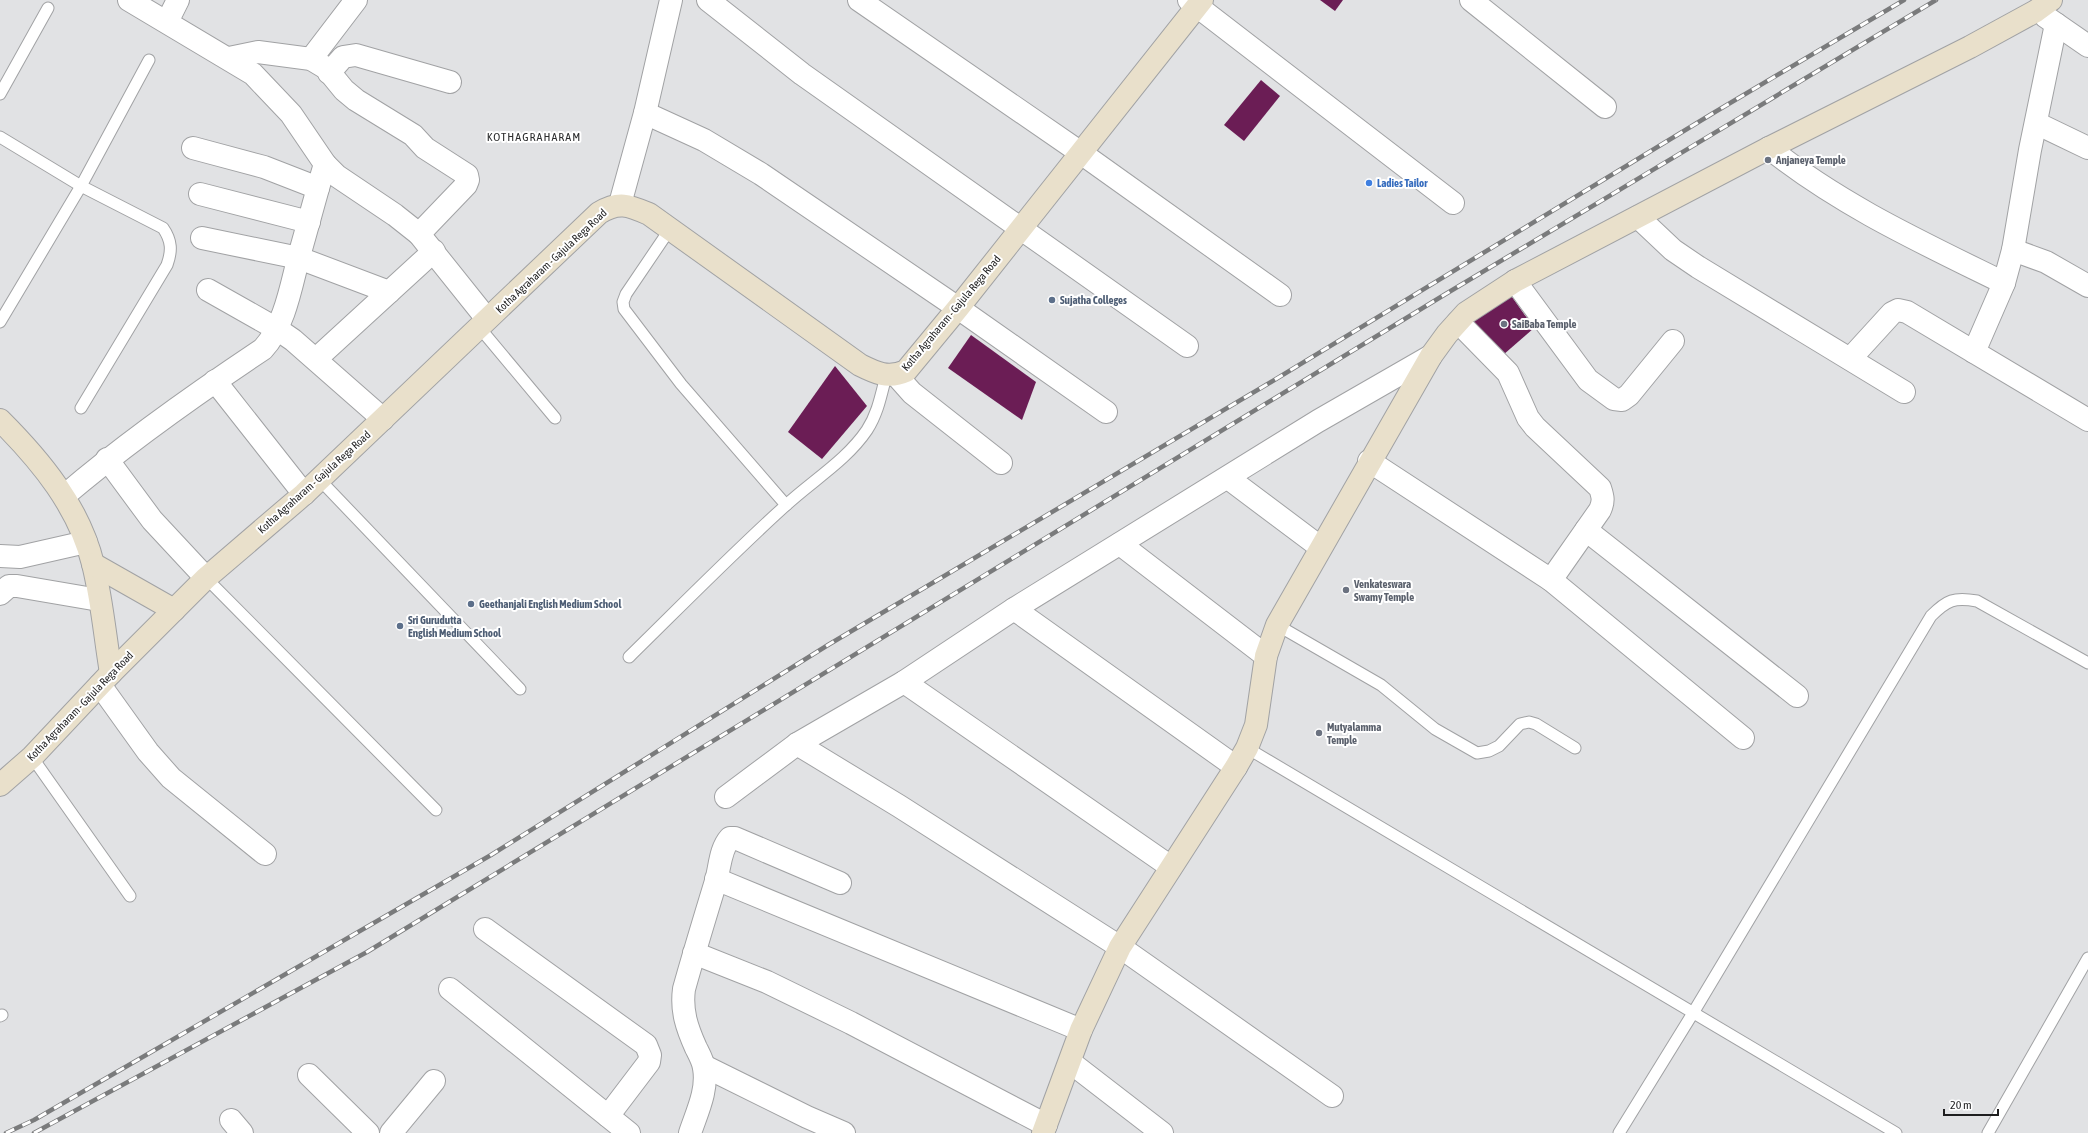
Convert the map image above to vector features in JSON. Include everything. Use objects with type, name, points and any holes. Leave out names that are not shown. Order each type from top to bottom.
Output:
[{"type":"main road","name":"Kotha Agraharam - Gajula Rega Road","points":[[0,785],[32,757],[105,679],[206,578],[312,487],[599,213],[611,205],[620,204],[649,214],[860,365],[891,376],[906,371],[1081,153],[1196,2]]},
{"type":"main road","points":[[1045,1129],[1081,1030],[1120,947],[1247,748],[1256,724],[1266,656],[1277,625],[1369,461],[1431,356],[1458,322],[1466,313],[1515,281],[1638,218],[1769,148],[1970,48],[2043,5]]},
{"type":"main road","points":[[0,420],[27,448],[52,478],[64,496],[86,542],[94,564],[99,600],[105,679]]},
{"type":"main road","points":[[94,564],[174,610]]},
{"type":"street","points":[[129,0],[229,58],[253,74],[291,114],[325,164],[336,176],[395,215],[419,234],[434,251],[483,323]]},
{"type":"street","points":[[167,22],[178,0]]},
{"type":"street","points":[[312,59],[356,0]]},
{"type":"street","points":[[620,204],[645,113],[671,0]]},
{"type":"street","points":[[708,0],[802,74],[1187,346]]},
{"type":"street","points":[[859,0],[1081,153],[1280,294]]},
{"type":"street","points":[[1471,0],[1605,107]]},
{"type":"street","points":[[1196,2],[1453,203]]},
{"type":"street","points":[[2043,5],[2056,24],[2088,46]]},
{"type":"street","points":[[1974,352],[2004,283],[2013,250],[2056,24]]},
{"type":"street","points":[[229,58],[258,52],[312,59],[320,64],[344,90],[356,100],[413,135],[425,148],[467,175],[468,180],[466,185],[419,234]]},
{"type":"street","points":[[329,73],[343,57],[356,55],[450,82]]},
{"type":"street","points":[[645,113],[704,140],[761,174],[958,308],[1106,412]]},
{"type":"street","points":[[2036,123],[2088,148]]},
{"type":"street","points":[[193,148],[264,167],[318,188]]},
{"type":"street","points":[[1769,148],[1831,193],[1881,222],[2004,283]]},
{"type":"street","points":[[64,496],[108,459],[215,381],[263,349],[277,329],[299,258],[325,164]]},
{"type":"street","points":[[200,194],[309,222]]},
{"type":"street","points":[[1638,218],[1673,250],[1904,392]]},
{"type":"street","points":[[202,238],[299,258],[389,292]]},
{"type":"street","points":[[2013,250],[2046,262],[2088,286]]},
{"type":"street","points":[[316,359],[434,251]]},
{"type":"street","points":[[1515,281],[1588,380],[1614,399],[1622,400],[1629,395],[1673,341]]},
{"type":"street","points":[[208,290],[277,329],[316,359],[383,419]]},
{"type":"street","points":[[1850,359],[1892,313],[1898,310],[1907,312],[2088,420]]},
{"type":"street","points":[[1458,322],[1508,373],[1531,423],[1600,488],[1603,503],[1551,580]]},
{"type":"street","points":[[726,797],[797,744],[904,682],[1014,609],[1318,421],[1431,356]]},
{"type":"street","points":[[891,376],[1001,463]]},
{"type":"street","points":[[215,381],[312,487]]},
{"type":"street","points":[[108,459],[152,520],[206,578]]},
{"type":"street","points":[[1369,461],[1551,580],[1743,738]]},
{"type":"street","points":[[1228,478],[1320,547]]},
{"type":"street","points":[[1586,530],[1797,696]]},
{"type":"street","points":[[0,556],[20,557],[86,542]]},
{"type":"street","points":[[1120,544],[1266,656]]},
{"type":"street","points":[[0,594],[9,586],[17,586],[99,600]]},
{"type":"street","points":[[1014,609],[1236,767]]},
{"type":"street","points":[[105,679],[148,752],[170,778],[265,854]]},
{"type":"street","points":[[904,682],[1170,867]]},
{"type":"street","points":[[797,744],[899,806],[1120,947],[1332,1096]]},
{"type":"street","points":[[690,1133],[704,1091],[704,1066],[685,1021],[682,1004],[723,848],[730,838],[735,838],[840,883]]},
{"type":"street","points":[[716,879],[1081,1030]]},
{"type":"street","points":[[485,929],[646,1045],[650,1055],[649,1062],[608,1116]]},
{"type":"street","points":[[694,954],[767,982],[809,1002],[1045,1129]]},
{"type":"street","points":[[450,989],[629,1133]]},
{"type":"street","points":[[1070,1062],[1162,1133]]},
{"type":"street","points":[[704,1066],[807,1117],[844,1133]]},
{"type":"street","points":[[309,1075],[368,1133]]},
{"type":"street","points":[[395,1132],[434,1081]]},
{"type":"lane","points":[[0,94],[48,8]]},
{"type":"lane","points":[[0,322],[81,186],[149,60]]},
{"type":"lane","points":[[0,137],[81,186],[163,228],[168,236],[171,254],[167,265],[81,408]]},
{"type":"lane","points":[[670,229],[626,294],[623,302],[624,309],[681,384],[786,505]]},
{"type":"lane","points":[[483,323],[555,418]]},
{"type":"lane","points":[[629,657],[786,505],[838,463],[867,430],[891,376]]},
{"type":"lane","points":[[312,487],[520,689]]},
{"type":"lane","points":[[206,578],[436,810]]},
{"type":"lane","points":[[1619,1133],[1693,1013],[1931,616],[1950,600],[1962,599],[1977,601],[2088,663]]},
{"type":"lane","points":[[1277,625],[1381,685],[1435,729],[1477,752],[1489,751],[1499,746],[1520,724],[1529,722],[1536,724],[1575,748]]},
{"type":"lane","points":[[1247,748],[1896,1133]]},
{"type":"lane","points":[[32,757],[130,896]]},
{"type":"lane","points":[[1988,1133],[2088,958]]},
{"type":"building","points":[[1320,0],[1343,0],[1335,11]]},
{"type":"building","points":[[1261,80],[1280,96],[1244,141],[1224,125]]},
{"type":"building","name":"SaiBaba Temple","points":[[1510,294],[1534,328],[1503,355],[1472,320]]},
{"type":"building","points":[[971,335],[1036,382],[1022,420],[948,368]]},
{"type":"building","points":[[835,366],[867,406],[822,459],[788,432]]},
{"type":"railway","points":[[6,1133],[34,1120],[491,855],[828,645],[1271,382],[1715,112],[1904,0]]},
{"type":"railway","points":[[34,1133],[367,952],[1444,295],[1936,0]]},
{"type":"place","name":"Anjaneya Temple","points":[[1768,160]]},
{"type":"place","name":"Ladies Tailor","points":[[1369,183]]},
{"type":"place","name":"Sujatha Colleges","points":[[1052,300]]},
{"type":"place","name":"SaiBaba Temple","points":[[1504,324]]},
{"type":"place","name":"Venkateswara Swamy Temple","points":[[1346,590]]},
{"type":"place","name":"Geethanjali English Medium School","points":[[471,604]]},
{"type":"place","name":"Sri Gurudutta English Medium School","points":[[400,626]]},
{"type":"place","name":"Mutyalamma Temple","points":[[1319,733]]},
{"type":"district","name":"KOTHAGRAHARAM","points":[[534,137]]}]
